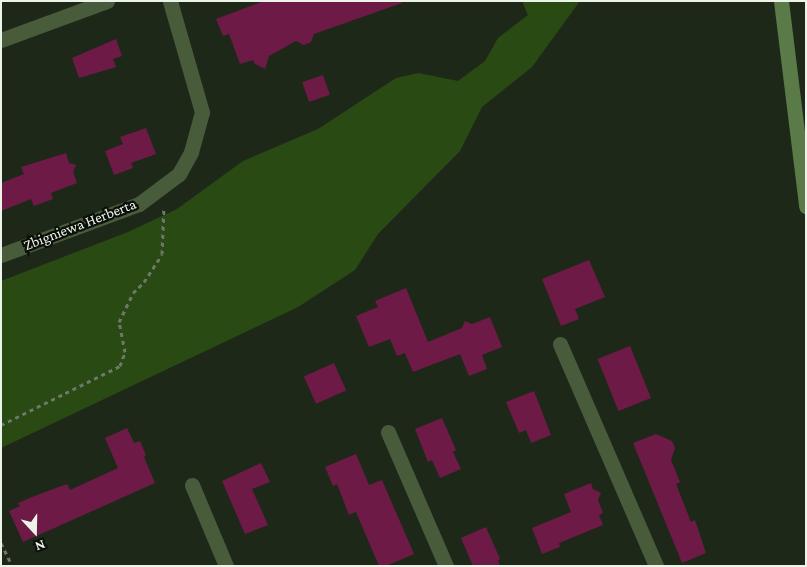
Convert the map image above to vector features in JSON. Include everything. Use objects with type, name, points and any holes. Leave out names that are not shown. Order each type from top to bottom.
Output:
[{"type":"main road","points":[[781,1],[806,206]]},
{"type":"street","points":[[1,40],[107,1]]},
{"type":"street","name":"Zbigniewa Herberta","points":[[1,255],[139,204],[179,174],[191,152],[202,112],[170,1]]},
{"type":"street","points":[[560,344],[656,566]]},
{"type":"street","points":[[388,432],[446,566]]},
{"type":"street","points":[[192,485],[226,566]]},
{"type":"path","points":[[1,425],[120,366],[125,352],[119,322],[133,293],[144,282],[162,254],[165,186]]},
{"type":"path","points":[[1,543],[12,566]]},
{"type":"green space","points":[[522,1],[580,1],[532,67],[482,107],[460,151],[378,234],[355,270],[298,307],[1,448],[1,281],[128,232],[177,209],[243,161],[318,129],[396,78],[418,73],[458,81],[485,61],[498,38],[528,15]]},
{"type":"building","points":[[264,1],[402,1],[402,3],[314,34],[311,42],[304,45],[296,41],[269,56],[265,69],[255,64],[253,60],[240,64],[229,34],[223,36],[216,19]]},
{"type":"building","points":[[116,39],[122,56],[113,59],[116,67],[79,78],[72,58]]},
{"type":"building","points":[[323,75],[330,95],[309,102],[302,82]]},
{"type":"building","points":[[146,128],[156,154],[131,163],[133,168],[114,175],[105,151],[123,144],[120,137]]},
{"type":"building","points":[[66,153],[69,163],[76,165],[73,172],[77,183],[51,193],[53,199],[34,206],[31,199],[1,211],[1,183],[24,174],[21,167]]},
{"type":"building","points":[[589,260],[605,297],[575,309],[579,319],[561,326],[542,279]]},
{"type":"building","points":[[406,288],[428,342],[462,328],[465,321],[472,324],[490,317],[502,347],[482,355],[487,369],[469,376],[460,354],[413,372],[405,353],[397,356],[390,339],[369,347],[356,316],[378,307],[375,301]]},
{"type":"building","points":[[630,346],[651,398],[619,411],[598,359]]},
{"type":"building","points":[[334,363],[346,390],[316,404],[304,376]]},
{"type":"building","points":[[534,391],[551,435],[531,443],[526,430],[519,433],[506,402]]},
{"type":"building","points":[[442,418],[456,450],[453,452],[461,469],[440,478],[432,460],[428,462],[415,429]]},
{"type":"building","points":[[127,428],[134,443],[140,441],[146,455],[144,457],[155,483],[23,542],[9,511],[20,506],[18,503],[37,495],[67,484],[70,490],[118,468],[105,438]]},
{"type":"building","points":[[656,434],[672,441],[675,448],[671,460],[680,482],[676,484],[691,522],[695,520],[706,553],[682,563],[633,443]]},
{"type":"building","points":[[356,454],[369,485],[382,480],[414,554],[386,566],[379,566],[356,512],[349,515],[337,484],[333,486],[325,467]]},
{"type":"building","points":[[261,463],[270,482],[252,489],[268,525],[245,534],[222,481]]},
{"type":"building","points":[[591,483],[593,489],[601,493],[598,500],[603,513],[599,515],[603,525],[559,543],[560,547],[542,554],[532,528],[571,512],[564,494]]},
{"type":"building","points":[[486,527],[500,559],[498,560],[500,566],[473,566],[461,538]]}]
